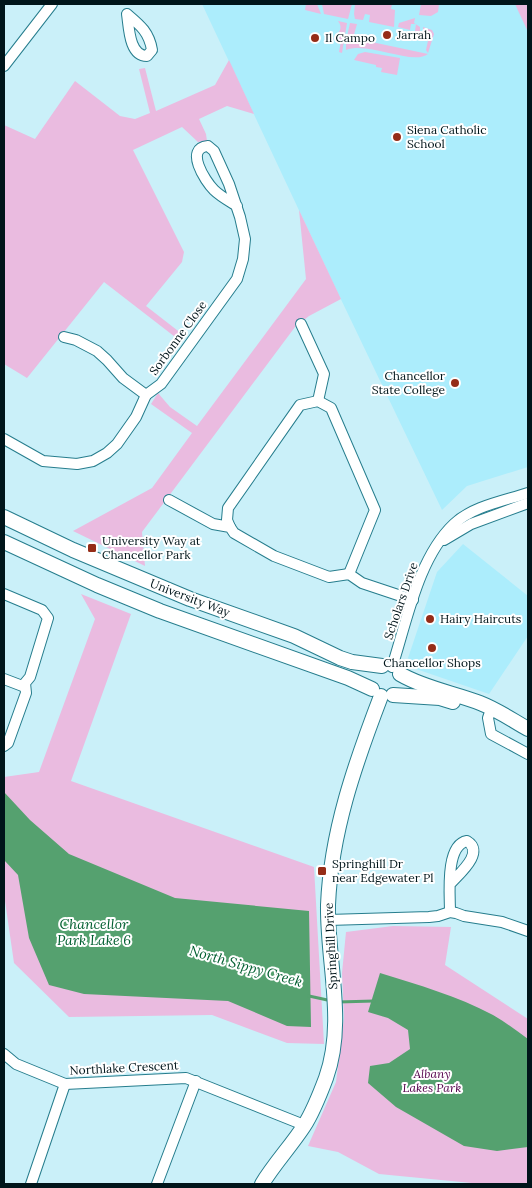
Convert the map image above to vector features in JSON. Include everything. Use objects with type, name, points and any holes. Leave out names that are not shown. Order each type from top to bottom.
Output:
[{"type":"main road","name":"University Way","points":[[4,517],[73,550],[190,599],[294,636],[340,658],[391,669],[411,680],[482,704],[506,715],[528,729]]},
{"type":"main road","name":"University Way","points":[[4,542],[97,585],[160,611],[348,678],[382,694],[440,698],[528,729]]},
{"type":"main road","points":[[377,668],[391,669],[401,678],[400,688],[382,694],[370,680],[371,675],[377,668]]},
{"type":"main road","name":"Springhill Drive","points":[[265,1183],[304,1125],[326,1076],[336,1016],[328,920],[330,871],[338,826],[352,778],[382,694]]},
{"type":"street","points":[[4,66],[52,4]]},
{"type":"street","points":[[123,4],[127,14]]},
{"type":"street","name":"Sorbonne Close","points":[[4,439],[43,461],[77,464],[94,460],[107,453],[125,434],[136,417],[146,395],[161,384],[237,279],[245,250],[243,229],[237,206],[214,151],[208,146],[200,148],[197,151],[196,159],[209,184],[215,191],[237,206]]},
{"type":"street","points":[[301,324],[324,374],[318,401]]},
{"type":"street","points":[[64,337],[76,340],[97,351],[122,378],[146,395]]},
{"type":"street","points":[[349,574],[375,510],[331,408],[318,401],[300,404],[228,508],[230,527],[234,533],[274,556],[329,577],[349,574],[362,584],[413,600]]},
{"type":"street","name":"Scholars Drive","points":[[391,669],[423,570],[437,545],[455,523],[470,514],[528,493]]},
{"type":"street","points":[[169,500],[213,524],[230,527]]},
{"type":"street","name":"Scholars Drive","points":[[437,545],[471,524],[528,503]]},
{"type":"street","points":[[4,594],[42,610],[48,618],[30,677],[25,683],[26,693],[8,743],[4,746]]},
{"type":"street","points":[[4,679],[25,687]]},
{"type":"street","points":[[489,715],[491,734],[528,754]]},
{"type":"street","points":[[450,912],[451,883]]},
{"type":"street","points":[[328,920],[429,917],[450,912],[502,922],[528,932]]},
{"type":"street","name":"Northlake Crescent","points":[[4,1054],[16,1064],[65,1084],[186,1078],[304,1125]]},
{"type":"street","points":[[157,1184],[196,1081]]},
{"type":"street","points":[[31,1184],[65,1084]]},
{"type":"shaded area","points":[[202,4],[528,4],[528,467],[467,486],[442,510]]},
{"type":"shaded area","points":[[463,544],[528,596],[528,636],[489,694],[416,669],[408,658],[437,572]]},
{"type":"green space","points":[[306,4],[317,4],[321,14],[305,10]]},
{"type":"green space","points":[[322,4],[352,4],[348,19],[324,14]]},
{"type":"green space","points":[[355,4],[392,4],[391,9],[395,10],[394,27],[369,22],[370,15],[365,14],[363,20],[355,19]]},
{"type":"green space","points":[[421,4],[439,4],[438,12],[431,16],[419,15]]},
{"type":"green space","points":[[515,4],[528,4],[528,32]]},
{"type":"green space","points":[[415,18],[414,23],[416,24],[411,24],[410,30],[398,27],[399,23]]},
{"type":"green space","points":[[338,21],[347,23],[342,53],[339,52],[341,41],[333,39],[340,29]]},
{"type":"green space","points":[[350,23],[357,24],[353,38],[428,54],[421,57],[412,57],[378,50],[355,48],[346,50]]},
{"type":"green space","points":[[416,24],[420,27],[420,32],[415,31]]},
{"type":"green space","points":[[423,27],[432,30],[434,34],[428,53],[426,50],[429,36],[424,35]]},
{"type":"green space","points":[[365,52],[400,58],[397,75],[381,72],[382,68],[376,67],[376,65],[354,60],[358,54]]},
{"type":"green space","points":[[229,60],[254,114],[227,106],[199,119],[207,141],[198,142],[182,127],[133,150],[184,252],[182,262],[146,306],[182,334],[179,340],[104,282],[27,378],[4,364],[4,125],[35,139],[75,81],[120,116],[135,119],[150,113],[139,69],[145,68],[156,111],[215,85]]},
{"type":"green space","points":[[299,210],[341,299],[309,316],[295,327],[142,532],[145,566],[73,531],[152,488],[192,433],[151,404],[158,393],[170,407],[197,426],[306,279]]},
{"type":"green space","points":[[81,594],[131,614],[71,781],[314,867],[324,1044],[287,1043],[212,1015],[69,1017],[14,963],[4,899],[4,777],[39,772],[95,619]]},
{"type":"green space","name":"Albany Lakes Park","points":[[393,926],[451,927],[445,965],[528,1019],[528,1184],[482,1184],[379,1174],[338,1152],[308,1146],[336,1082],[344,1018],[342,973],[346,932]]},
{"type":"water","name":"Chancellor Park Lake 6","points":[[4,792],[30,820],[69,854],[175,898],[309,911],[311,1027],[287,1026],[228,1001],[84,994],[49,985],[29,938],[18,875],[4,860]]},
{"type":"water","points":[[380,973],[466,1002],[497,1018],[528,1039],[528,1147],[497,1151],[464,1146],[396,1107],[368,1083],[370,1066],[389,1063],[410,1049],[408,1030],[388,1018],[368,1012]]},
{"type":"waterway","name":"North Sippy Creek","points":[[309,996],[332,1001]]},
{"type":"waterway","name":"North Sippy Creek","points":[[338,1002],[374,1001]]},
{"type":"place","name":"Jarrah","points":[[387,35]]},
{"type":"place","name":"Il Campo","points":[[315,38]]},
{"type":"place","name":"Siena Catholic School","points":[[397,137]]},
{"type":"place","name":"Chancellor State College","points":[[455,383]]},
{"type":"place","name":"University Way at Chancellor Park","points":[[92,548]]},
{"type":"place","name":"Hairy Haircuts","points":[[430,619]]},
{"type":"place","name":"Chancellor Shops","points":[[432,648]]},
{"type":"place","name":"Springhill Dr near Edgewater Pl","points":[[322,871]]}]
